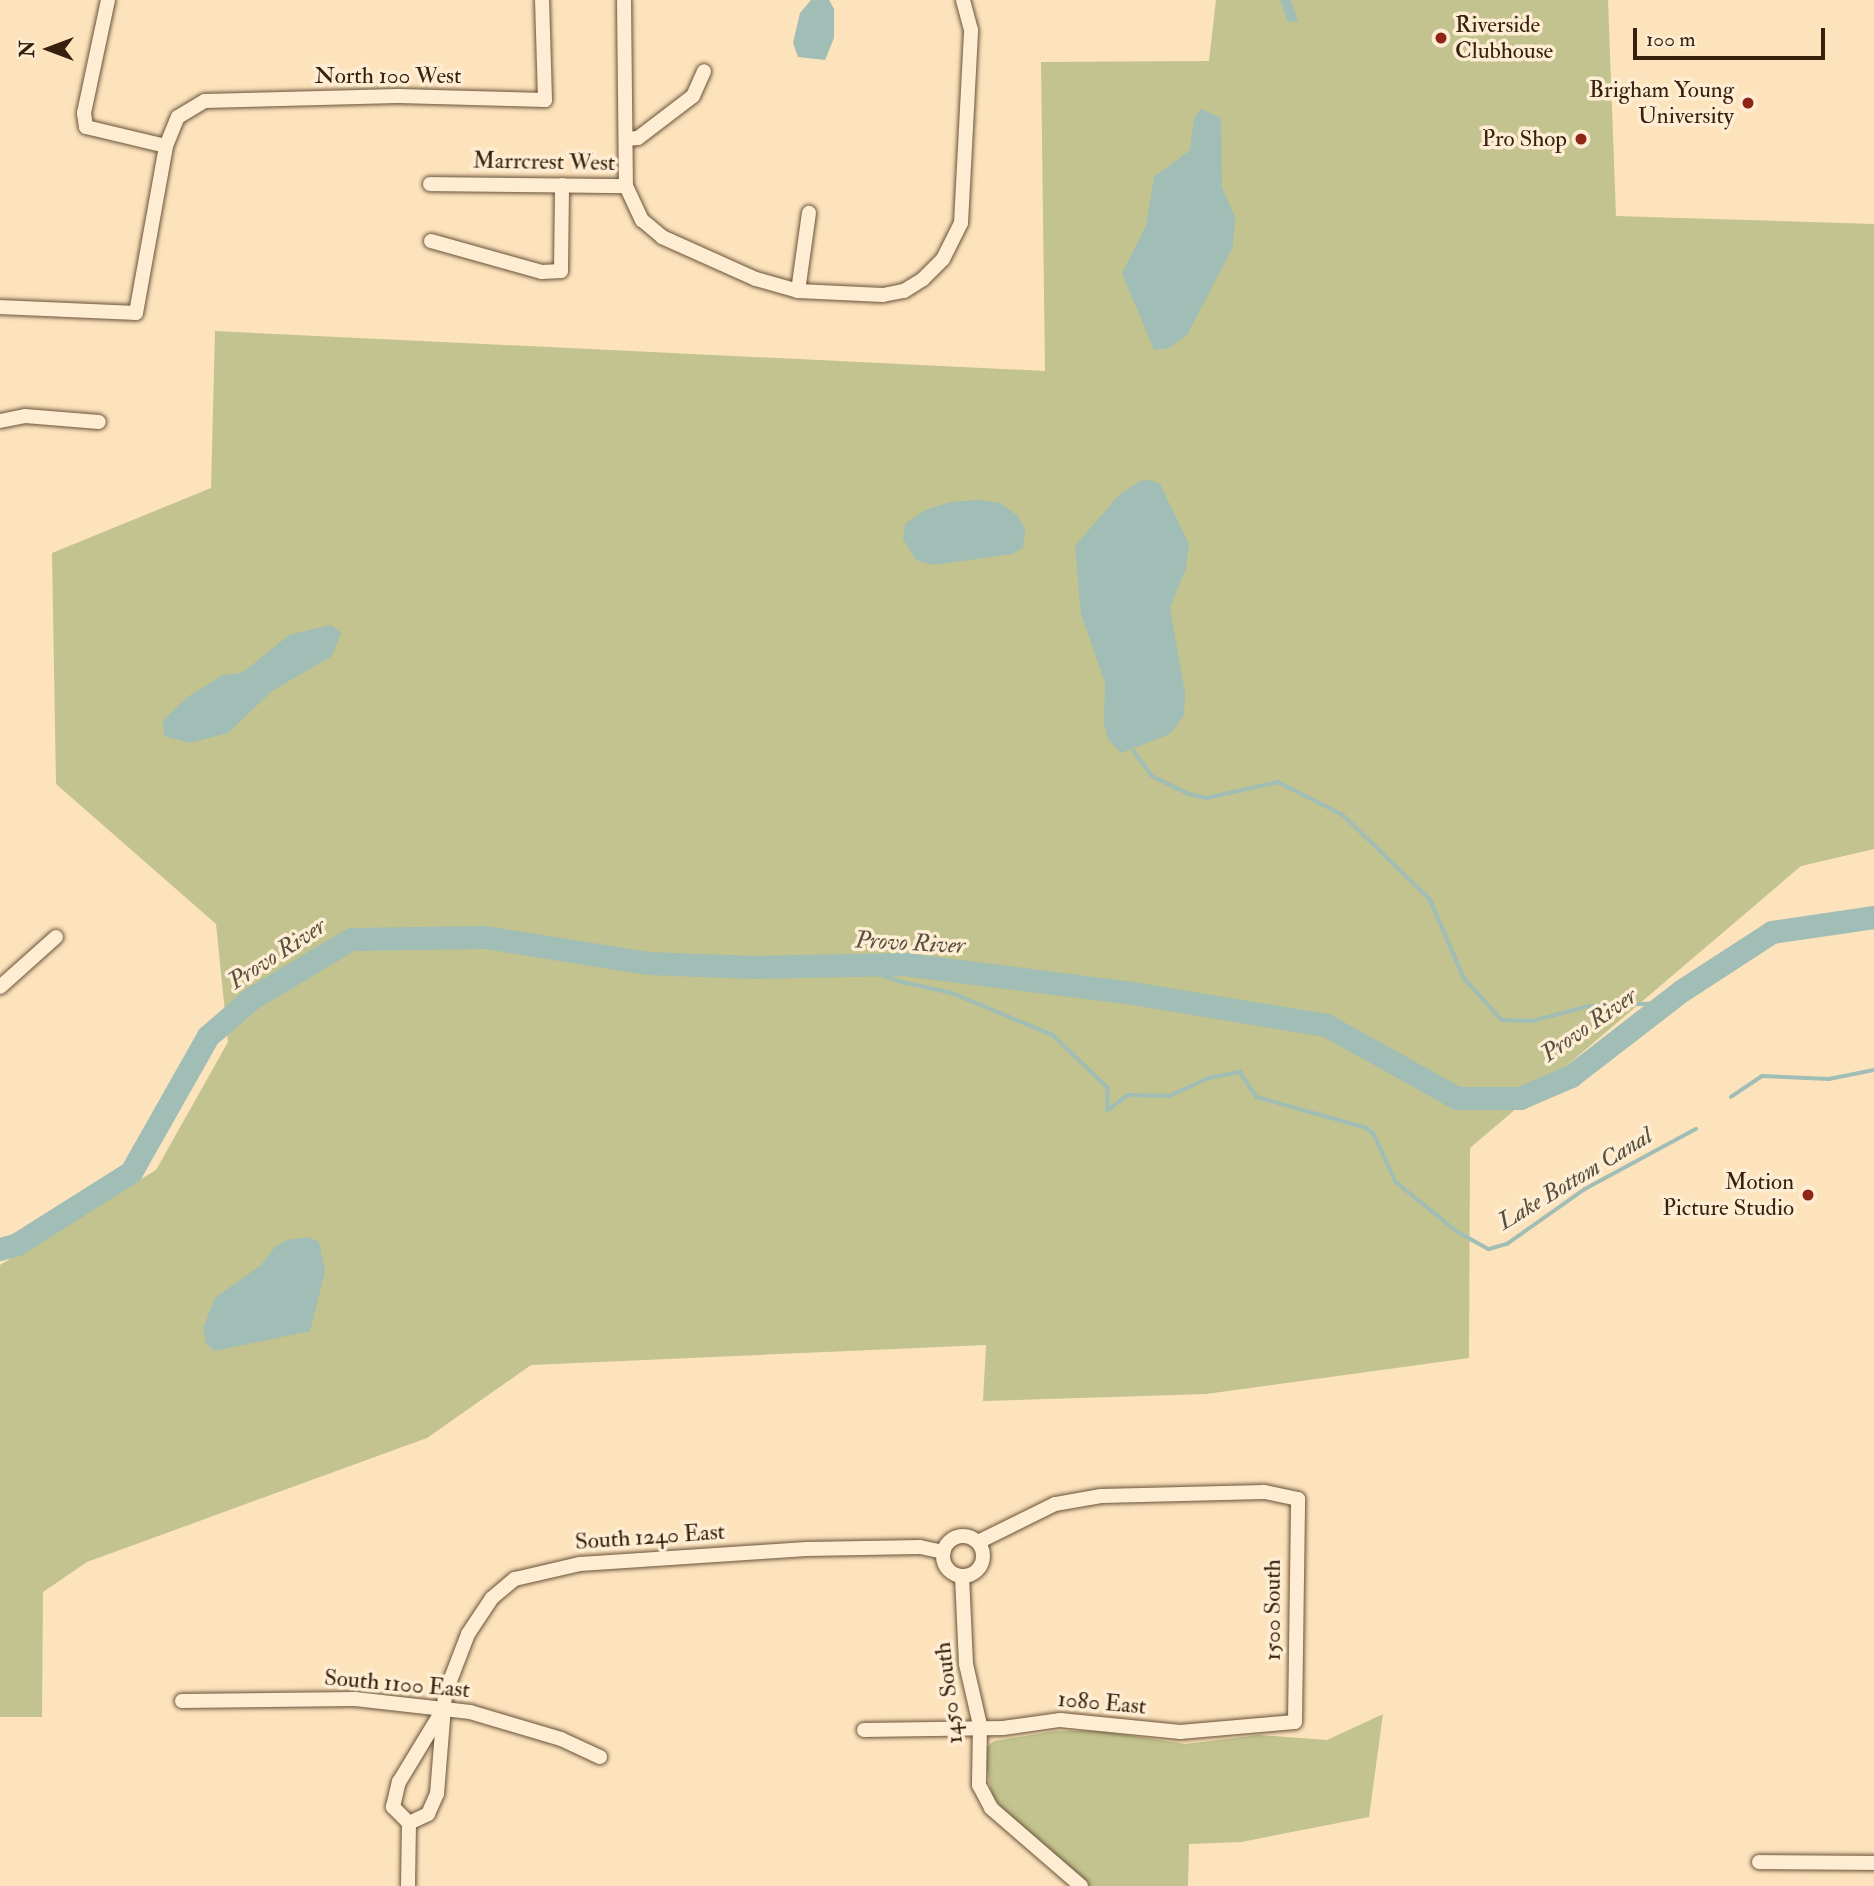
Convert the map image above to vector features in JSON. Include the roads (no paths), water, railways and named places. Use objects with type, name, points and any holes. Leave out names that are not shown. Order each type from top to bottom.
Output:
[{"type":"street","points":[[0,307],[136,313],[166,146],[86,127],[84,114],[108,0]]},
{"type":"street","name":"North 100 West","points":[[166,146],[173,125],[186,109],[205,101],[398,96],[545,100],[542,0]]},
{"type":"street","points":[[624,0],[626,186]]},
{"type":"street","name":"Marrcrest West","points":[[430,184],[626,186],[642,220],[662,237],[756,279],[798,291],[883,295],[904,291],[943,259],[961,223],[971,30],[963,0]]},
{"type":"street","points":[[626,139],[638,138],[693,96],[704,71]]},
{"type":"street","points":[[431,242],[542,272],[561,271],[562,185]]},
{"type":"street","points":[[798,291],[809,213]]},
{"type":"street","points":[[0,421],[26,416],[99,422]]},
{"type":"street","points":[[0,987],[56,937]]},
{"type":"street","name":"1500 South","points":[[978,1542],[1055,1504],[1101,1496],[1264,1492],[1298,1499],[1295,1722]]},
{"type":"street","points":[[956,1537],[978,1542],[982,1563],[962,1576],[949,1570],[943,1552],[956,1537]]},
{"type":"street","name":"South 1240 East","points":[[443,1709],[444,1694],[477,1616],[515,1579],[543,1569],[819,1548],[920,1547],[943,1552]]},
{"type":"street","name":"1450 South","points":[[962,1576],[966,1664],[980,1725],[979,1785],[991,1808],[1081,1886]]},
{"type":"street","name":"South 1100 East","points":[[182,1701],[355,1699],[470,1712],[561,1739],[600,1756]]},
{"type":"street","points":[[408,1886],[409,1824],[393,1807],[400,1782],[443,1709]]},
{"type":"street","points":[[409,1824],[428,1814],[437,1794],[443,1709]]},
{"type":"street","name":"1080 East","points":[[864,1730],[980,1725],[1003,1728],[1060,1720],[1180,1732],[1295,1722]]},
{"type":"street","points":[[1759,1862],[1874,1863]]},
{"type":"water","points":[[811,0],[829,0],[834,9],[834,38],[825,60],[798,57],[793,43],[800,13]]},
{"type":"water","points":[[1280,0],[1291,0],[1298,21],[1288,22]]},
{"type":"water","points":[[1201,109],[1221,118],[1222,187],[1235,217],[1233,247],[1187,335],[1169,348],[1154,350],[1122,273],[1146,226],[1154,177],[1190,150],[1194,119]]},
{"type":"water","points":[[1150,480],[1160,484],[1189,544],[1186,568],[1170,608],[1185,693],[1184,715],[1170,734],[1121,753],[1108,739],[1104,723],[1105,683],[1081,614],[1075,546],[1119,495],[1140,481]]},
{"type":"water","points":[[978,500],[1000,503],[1018,516],[1025,529],[1023,548],[1012,554],[933,565],[916,560],[903,539],[905,524],[925,510],[951,502]]},
{"type":"water","points":[[331,625],[341,633],[332,656],[272,691],[228,733],[190,743],[164,736],[163,720],[189,696],[223,675],[242,673],[289,635]]},
{"type":"water","points":[[308,1237],[319,1242],[325,1271],[310,1331],[214,1351],[206,1343],[203,1328],[215,1298],[261,1265],[275,1247],[287,1240]]},
{"type":"waterway","points":[[1134,751],[1152,776],[1189,794],[1207,798],[1278,782],[1343,815],[1430,899],[1464,978],[1502,1020],[1532,1021],[1589,1006],[1665,1003]]},
{"type":"waterway","name":"Provo River","points":[[0,1249],[17,1244],[131,1172],[208,1036],[252,998],[351,939],[485,937],[647,963],[754,967],[903,964],[1126,992],[1326,1025],[1457,1098],[1520,1098],[1571,1076],[1681,991],[1772,932],[1874,917]]},
{"type":"waterway","name":"Lake Bottom Canal","points":[[852,964],[898,981],[952,993],[1053,1035],[1108,1088],[1108,1110],[1128,1095],[1169,1096],[1209,1078],[1240,1072],[1257,1097],[1367,1128],[1374,1134],[1396,1182],[1458,1232],[1489,1249],[1507,1244],[1585,1189],[1696,1129]]},
{"type":"waterway","name":"Lake Bottom Canal","points":[[1731,1097],[1762,1076],[1829,1079],[1874,1070]]},
{"type":"place","name":"Riverside Clubhouse","points":[[1441,38]]},
{"type":"place","name":"Brigham Young University","points":[[1748,103]]},
{"type":"place","name":"Pro Shop","points":[[1581,139]]},
{"type":"place","name":"Motion Picture Studio","points":[[1808,1195]]}]
